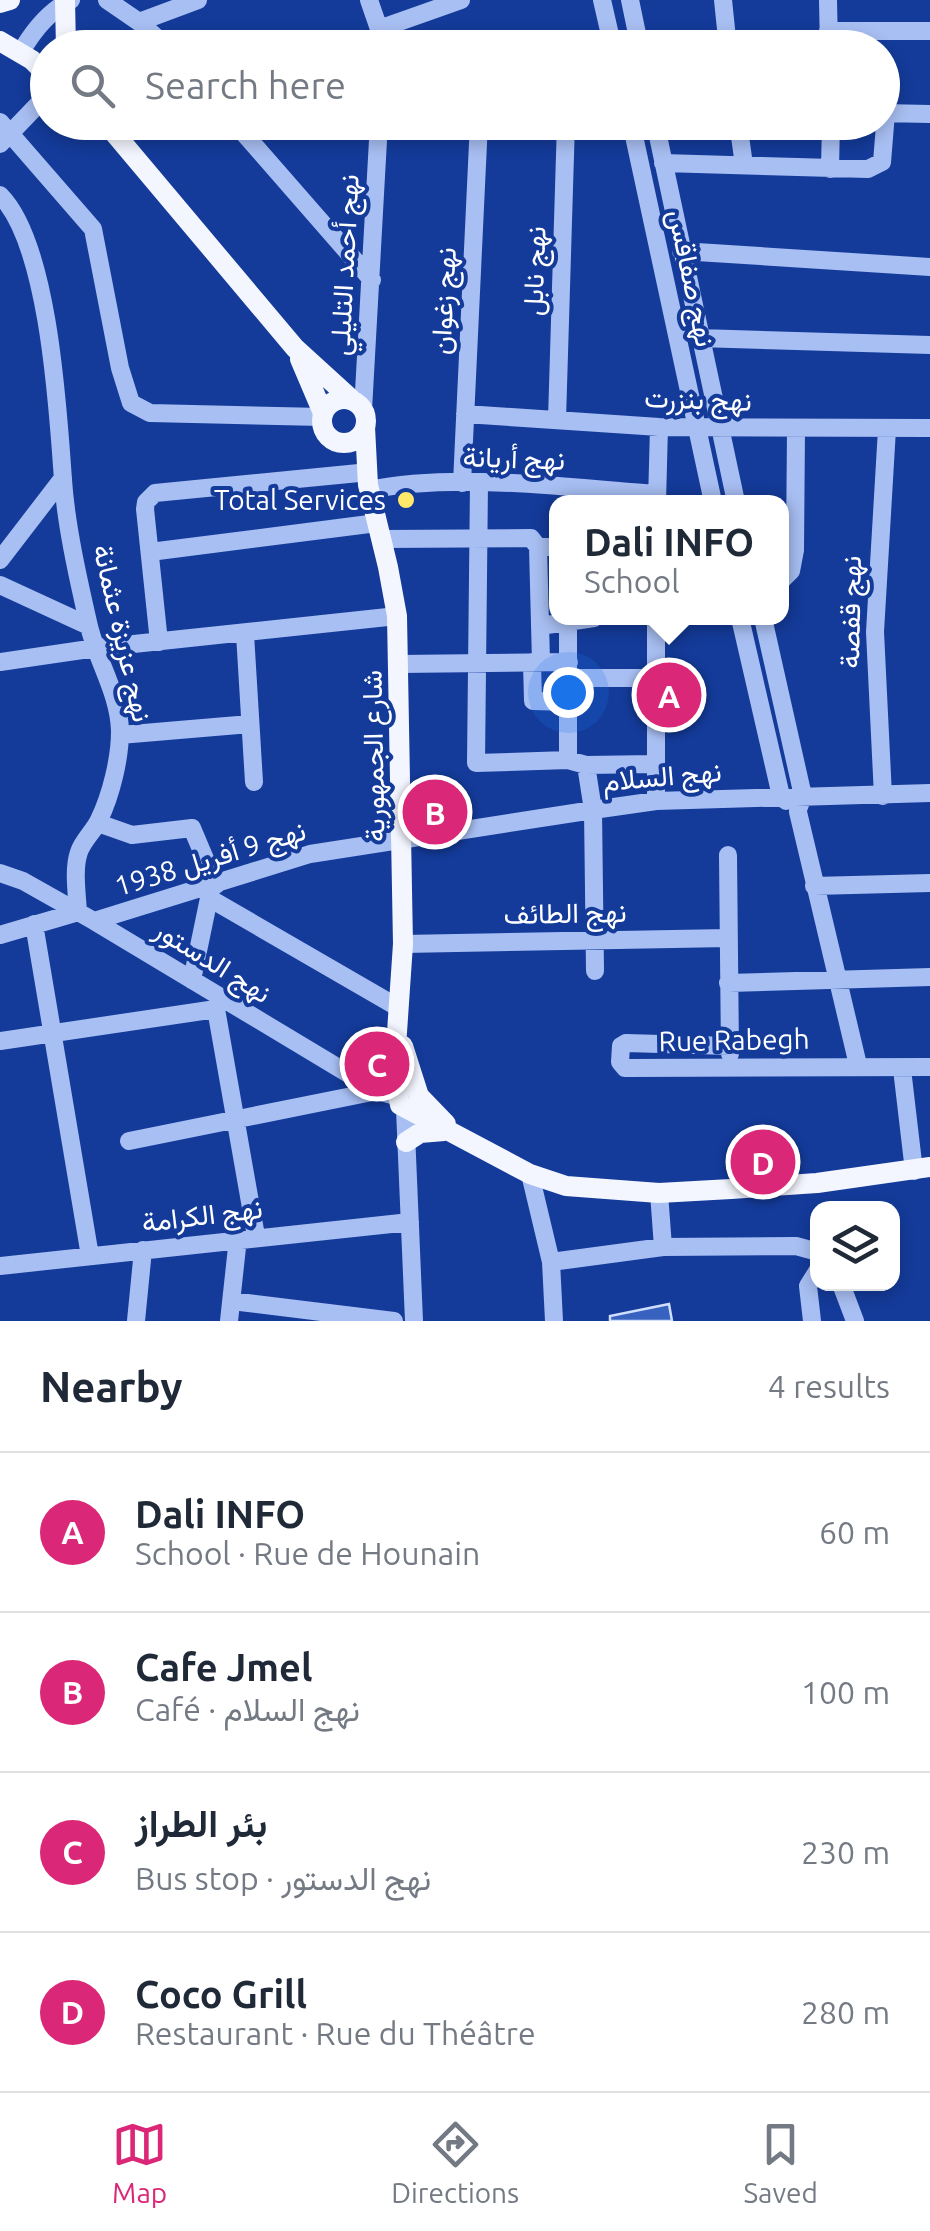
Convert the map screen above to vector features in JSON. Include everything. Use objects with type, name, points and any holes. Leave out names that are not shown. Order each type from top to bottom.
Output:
[{"type":"main road","points":[[0,3],[10,0]]},
{"type":"main road","points":[[67,30],[68,0]]},
{"type":"main road","points":[[0,41],[30,60]]},
{"type":"main road","points":[[103,140],[159,204],[216,254]]},
{"type":"main road","points":[[120,140],[295,348],[360,412],[365,483]]},
{"type":"main road","points":[[295,348],[323,415],[327,435],[337,442],[365,483]]},
{"type":"main road","points":[[323,415],[337,400],[360,412]]},
{"type":"main road","points":[[337,442],[351,442],[360,412]]},
{"type":"main road","name":"شارع الجمهورية","points":[[365,483],[396,616],[399,664],[403,944],[399,1018],[411,1076],[400,1100]]},
{"type":"main road","points":[[400,1100],[444,1131],[467,1140]]},
{"type":"main road","points":[[400,1100],[530,1174],[566,1186],[659,1193],[800,1184],[922,1169]]},
{"type":"main road","points":[[406,1142],[420,1134],[444,1131]]},
{"type":"street","points":[[38,30],[68,0]]},
{"type":"street","points":[[107,0],[148,30]]},
{"type":"street","points":[[139,22],[198,0]]},
{"type":"street","points":[[369,0],[378,30]]},
{"type":"street","points":[[397,30],[460,0]]},
{"type":"street","points":[[602,0],[609,30]]},
{"type":"street","points":[[630,0],[636,30]]},
{"type":"street","points":[[723,0],[726,30]]},
{"type":"street","points":[[828,0],[829,30]]},
{"type":"street","points":[[900,33],[930,31]]},
{"type":"street","points":[[26,56],[30,48]]},
{"type":"street","points":[[30,110],[4,133],[92,229],[120,368],[131,403],[150,413],[323,415]]},
{"type":"street","points":[[900,113],[930,114]]},
{"type":"street","points":[[250,140],[372,280]]},
{"type":"street","name":"نهج أحمد التليلي","points":[[360,412],[372,280],[378,140]]},
{"type":"street","name":"نهج زغوان","points":[[478,140],[465,414],[478,539],[476,763],[577,762]]},
{"type":"street","name":"نهج نابل","points":[[557,420],[565,140]]},
{"type":"street","name":"نهج صفاقس","points":[[634,140],[711,495]]},
{"type":"street","name":"نهج صفاقس","points":[[658,140],[734,495]]},
{"type":"street","points":[[741,140],[744,165]]},
{"type":"street","points":[[830,169],[831,140]]},
{"type":"street","points":[[663,163],[868,169],[882,162],[883,140]]},
{"type":"street","name":"نهج عزيزة عثمانة","points":[[0,195],[21,224],[32,263],[50,345],[63,478],[89,626],[112,686],[120,736],[98,822],[78,853],[86,917]]},
{"type":"street","points":[[681,252],[930,267]]},
{"type":"street","points":[[699,338],[930,345]]},
{"type":"street","name":"نهج بنزرت","points":[[465,414],[659,427],[930,428]]},
{"type":"street","points":[[657,495],[659,427]]},
{"type":"street","name":"نهج قفصة","points":[[883,796],[874,652],[886,428]]},
{"type":"street","points":[[789,572],[795,550],[796,429]]},
{"type":"street","points":[[0,560],[63,478]]},
{"type":"street","name":"نهج أريانة","points":[[159,642],[144,509],[155,493],[365,483],[470,483],[574,495]]},
{"type":"street","points":[[150,552],[379,531],[478,539],[531,538],[547,547],[534,700],[569,702]]},
{"type":"street","points":[[0,585],[89,626]]},
{"type":"street","points":[[0,662],[396,616]]},
{"type":"street","points":[[540,626],[549,624]]},
{"type":"street","points":[[568,625],[569,702],[577,762],[593,810],[595,971]]},
{"type":"street","points":[[656,625],[656,801]]},
{"type":"street","points":[[742,625],[781,796]]},
{"type":"street","points":[[764,625],[814,886],[858,1065]]},
{"type":"street","points":[[245,634],[254,782]]},
{"type":"street","points":[[399,664],[537,662],[569,670],[654,678]]},
{"type":"street","points":[[120,736],[250,724]]},
{"type":"street","points":[[577,762],[654,764]]},
{"type":"street","name":"نهج السلام","points":[[402,841],[656,801],[781,796],[800,804],[930,793]]},
{"type":"street","points":[[98,822],[132,835],[192,828],[210,890],[192,980]]},
{"type":"street","name":"نهج 9 أفريل 1938","points":[[0,935],[34,924],[210,890],[310,854],[402,841]]},
{"type":"street","points":[[728,856],[730,1070]]},
{"type":"street","name":"نهج الدستور","points":[[0,872],[23,881],[192,980],[219,1005],[400,1100]]},
{"type":"street","points":[[814,886],[930,883]]},
{"type":"street","points":[[210,890],[399,1018]]},
{"type":"street","points":[[34,924],[90,1256]]},
{"type":"street","name":"نهج الطائف","points":[[403,944],[728,938]]},
{"type":"street","points":[[728,983],[930,977]]},
{"type":"street","points":[[0,1041],[219,1005],[238,1121],[247,1237],[230,1321]]},
{"type":"street","name":"Rue Rabegh","points":[[730,1046],[626,1042],[621,1046],[620,1062],[625,1068],[730,1070],[858,1065],[902,1070],[930,1067]]},
{"type":"street","points":[[902,1070],[922,1169]]},
{"type":"street","points":[[130,1141],[238,1121],[400,1100],[406,1142],[414,1321]]},
{"type":"street","points":[[530,1174],[552,1262],[554,1321]]},
{"type":"street","points":[[659,1193],[664,1247]]},
{"type":"street","name":"نهج الكرامة","points":[[0,1263],[410,1222]]},
{"type":"street","points":[[552,1262],[664,1247],[796,1246],[810,1250]]},
{"type":"street","points":[[136,1321],[143,1250]]},
{"type":"street","points":[[810,1283],[812,1321]]},
{"type":"street","points":[[843,1291],[855,1321]]},
{"type":"street","points":[[232,1301],[322,1316],[394,1321]]},
{"type":"building","points":[[669,1304],[672,1321],[610,1321],[610,1316]]},
{"type":"place","name":"Total Services","points":[[406,500]]},
{"type":"place","name":"Dali INFO","points":[[669,695]]},
{"type":"place","name":"Cafe Jmel","points":[[435,812]]},
{"type":"place","name":"بئر الطراز","points":[[377,1064]]},
{"type":"place","name":"Coco Grill","points":[[763,1162]]}]
